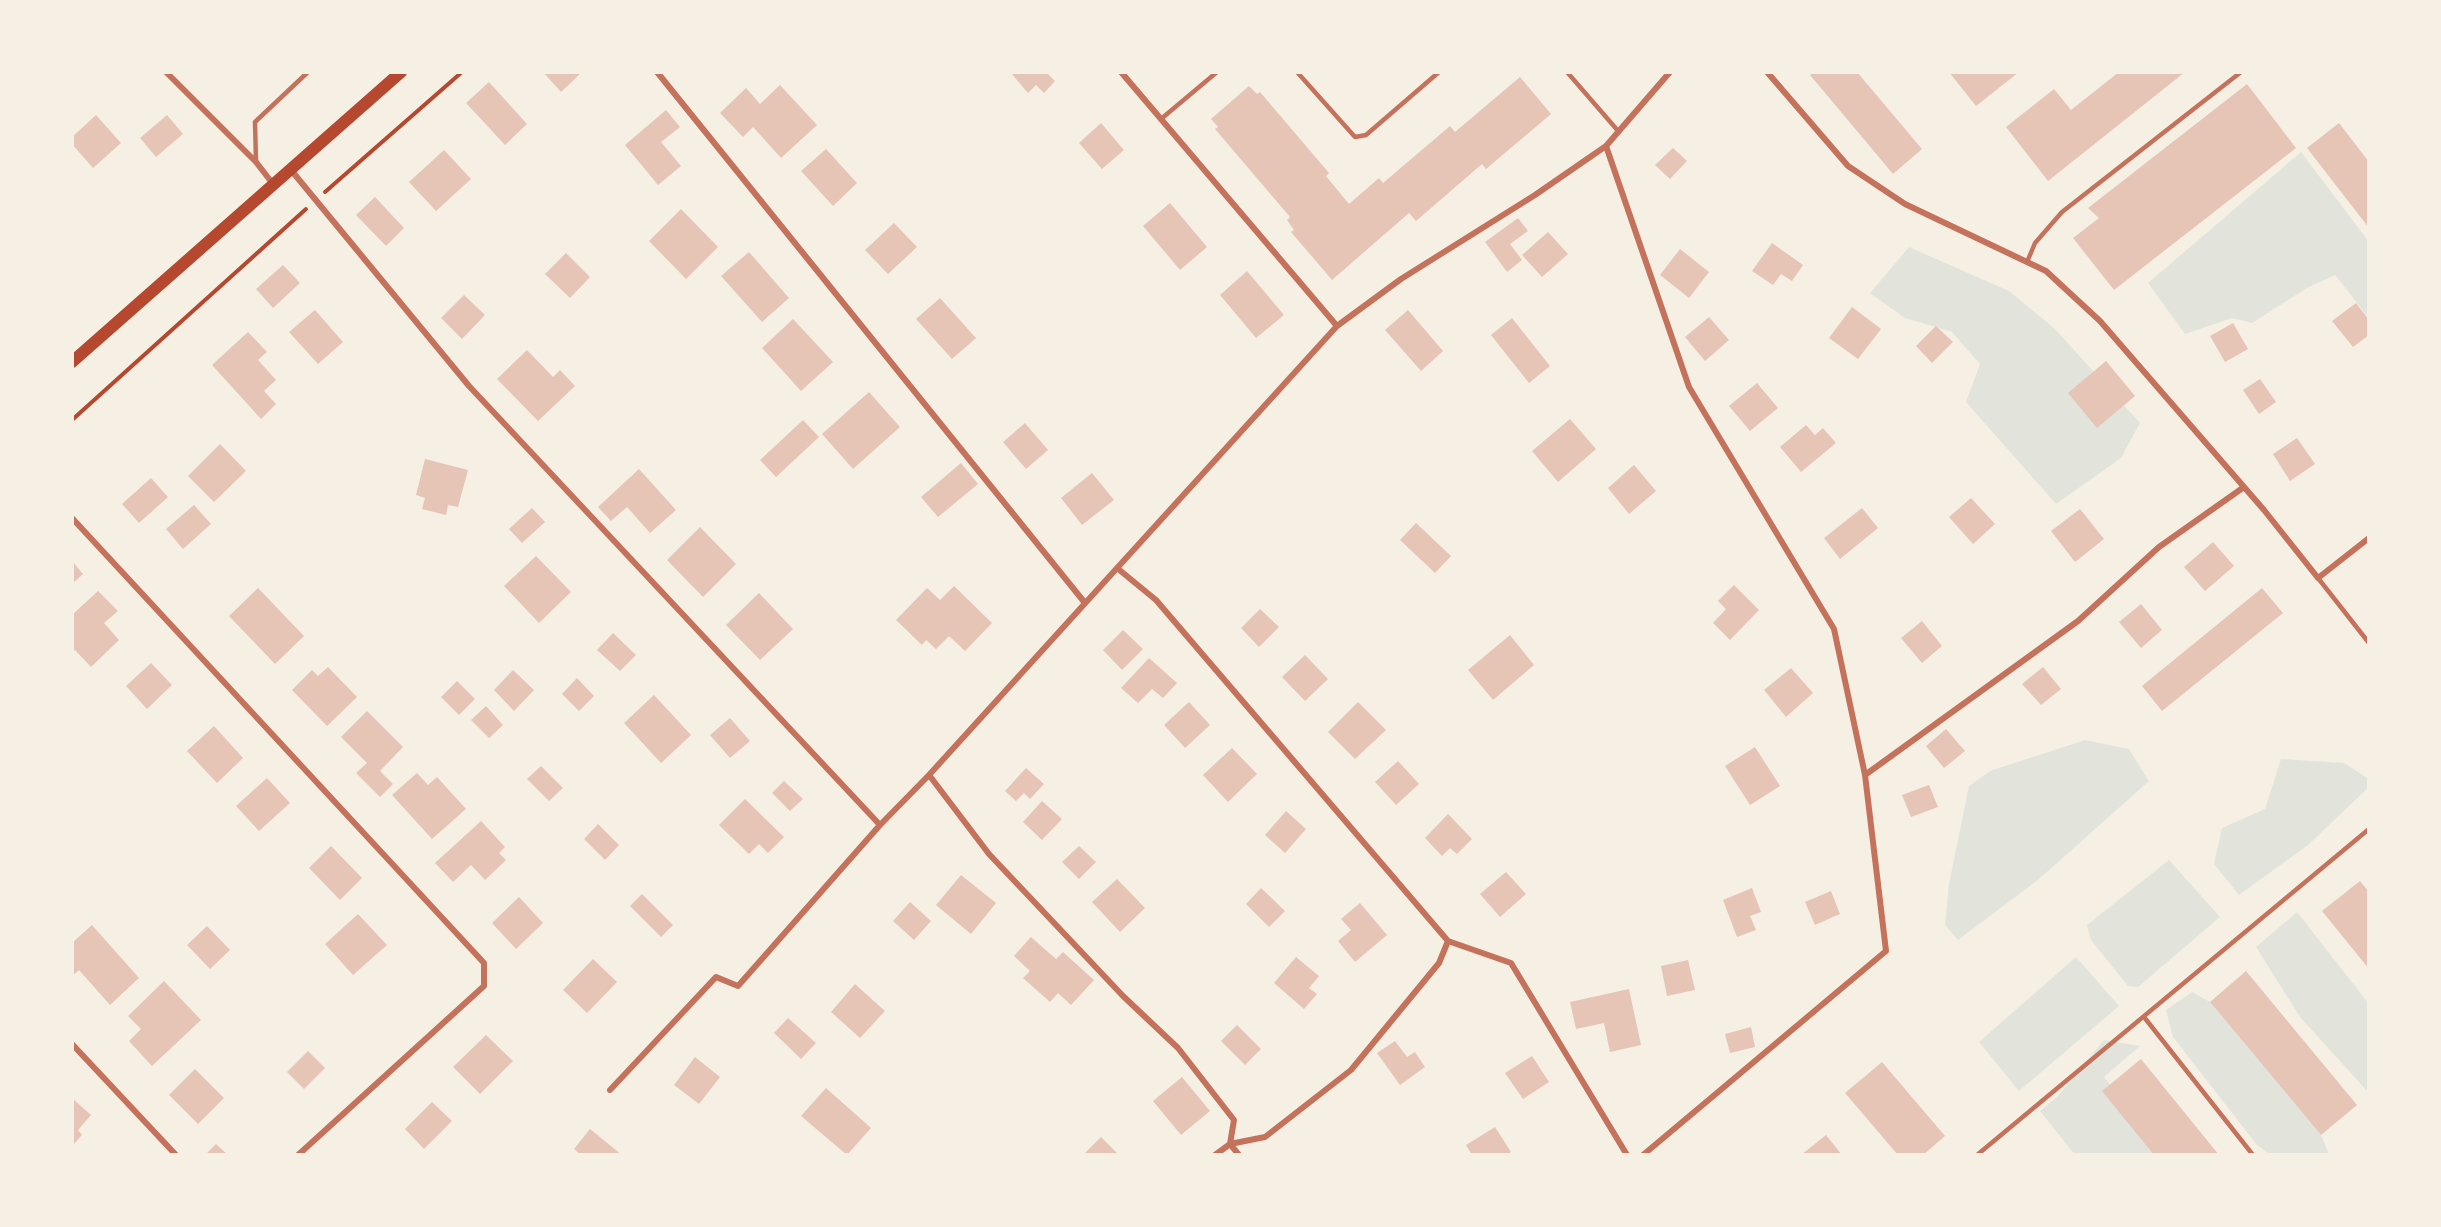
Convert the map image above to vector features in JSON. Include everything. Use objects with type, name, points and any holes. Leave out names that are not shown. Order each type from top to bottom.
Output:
[{"type":"main road","points":[[72,362],[400,72]]},
{"type":"street","points":[[166,72],[256,162],[273,184]]},
{"type":"street","points":[[657,72],[1085,603]]},
{"type":"street","points":[[1121,72],[1336,326]]},
{"type":"street","points":[[610,1090],[716,977],[738,986],[880,825],[929,775],[1336,326],[1401,279],[1535,195],[1606,146],[1670,72]]},
{"type":"street","points":[[1767,72],[1848,166],[1905,204],[2046,271],[2100,321],[2244,487],[2318,578],[2369,538]]},
{"type":"street","points":[[1606,146],[1689,387],[1834,629],[1865,775],[1886,951],[1643,1155]]},
{"type":"street","points":[[290,169],[469,386],[880,825]]},
{"type":"street","points":[[1865,775],[2078,621],[2159,547],[2244,487]]},
{"type":"street","points":[[72,518],[484,963],[483,986],[298,1155]]},
{"type":"street","points":[[1118,568],[1156,600],[1448,941],[1511,963],[1627,1155]]},
{"type":"street","points":[[929,775],[989,854],[1123,996],[1178,1048],[1234,1120],[1230,1144],[1239,1155]]},
{"type":"street","points":[[1215,1155],[1230,1144],[1265,1137],[1351,1070],[1439,963],[1448,941]]},
{"type":"street","points":[[72,1044],[176,1155]]},
{"type":"lane","points":[[256,162],[255,122],[308,72]]},
{"type":"lane","points":[[1161,119],[1217,72]]},
{"type":"lane","points":[[1297,72],[1355,137],[1366,135],[1439,72]]},
{"type":"lane","points":[[1567,72],[1619,132]]},
{"type":"lane","points":[[2027,262],[2035,243],[2062,212],[2241,72]]},
{"type":"lane","points":[[2318,578],[2369,643]]},
{"type":"lane","points":[[1977,1155],[2369,829]]},
{"type":"lane","points":[[2144,1017],[2253,1155]]},
{"type":"path","points":[[72,420],[462,72]]},
{"type":"shaded area","points":[[2301,152],[2369,242],[2369,318],[2335,275],[2307,288],[2252,323],[2232,318],[2185,334],[2148,283]]},
{"type":"shaded area","points":[[1909,247],[2009,291],[2055,329],[2140,423],[2121,458],[2056,504],[1966,402],[1980,364],[1952,332],[1905,318],[1870,293]]},
{"type":"shaded area","points":[[2085,740],[2129,749],[2149,781],[2038,880],[1958,940],[1945,925],[1949,884],[1969,786],[1990,771]]},
{"type":"shaded area","points":[[2281,759],[2344,763],[2369,779],[2369,787],[2308,845],[2239,895],[2214,864],[2222,828],[2265,809]]},
{"type":"shaded area","points":[[2169,860],[2220,917],[2138,987],[2128,986],[2091,940],[2087,925]]},
{"type":"shaded area","points":[[2297,912],[2369,1004],[2369,1093],[2300,1017],[2256,947]]},
{"type":"shaded area","points":[[2076,957],[2119,1006],[2019,1091],[1979,1042]]},
{"type":"shaded area","points":[[2192,992],[2210,1002],[2321,1135],[2329,1154],[2271,1155],[2257,1145],[2173,1037],[2166,1010]]},
{"type":"shaded area","points":[[2104,1040],[2140,1046],[2104,1077],[2166,1155],[2075,1155],[2040,1111],[2057,1097]]},
{"type":"building","points":[[543,72],[582,72],[561,92]]},
{"type":"building","points":[[1010,72],[1046,72],[1055,81],[1044,93],[1036,85],[1028,93]]},
{"type":"building","points":[[1813,72],[1857,72],[1922,149],[1893,174],[1810,75]]},
{"type":"building","points":[[1949,72],[2019,72],[1976,106]]},
{"type":"building","points":[[2119,72],[2185,72],[2048,181],[2006,127],[2054,89],[2071,110]]},
{"type":"building","points":[[1520,77],[1551,114],[1486,169],[1482,164],[1416,221],[1409,213],[1332,280],[1291,232],[1294,230],[1287,220],[1290,217],[1215,129],[1218,127],[1211,119],[1249,86],[1257,94],[1260,92],[1329,173],[1326,176],[1349,204],[1379,178],[1383,183],[1450,126],[1455,132]]},
{"type":"building","points":[[489,82],[527,124],[505,145],[466,103]]},
{"type":"building","points":[[2247,84],[2296,148],[2114,290],[2073,238],[2099,218],[2088,208]]},
{"type":"building","points":[[780,85],[817,125],[781,158],[753,127],[743,137],[720,113],[746,88],[760,104]]},
{"type":"building","points":[[666,110],[680,127],[661,142],[681,166],[658,185],[625,145]]},
{"type":"building","points":[[96,115],[121,143],[93,168],[72,144],[72,137]]},
{"type":"building","points":[[167,115],[183,134],[156,157],[140,138]]},
{"type":"building","points":[[1101,123],[1124,150],[1102,169],[1079,143]]},
{"type":"building","points":[[2339,123],[2369,162],[2369,228],[2307,148]]},
{"type":"building","points":[[1673,148],[1687,161],[1670,179],[1655,165]]},
{"type":"building","points":[[826,149],[857,183],[833,206],[801,171]]},
{"type":"building","points":[[444,150],[471,179],[436,211],[409,182]]},
{"type":"building","points":[[375,197],[404,228],[386,246],[356,215]]},
{"type":"building","points":[[1170,203],[1207,247],[1180,270],[1143,226]]},
{"type":"building","points":[[681,209],[718,247],[686,279],[649,241]]},
{"type":"building","points":[[1518,218],[1528,231],[1510,244],[1522,260],[1507,272],[1485,242]]},
{"type":"building","points":[[894,223],[917,247],[888,274],[865,250]]},
{"type":"building","points":[[1548,232],[1568,254],[1542,277],[1522,255]]},
{"type":"building","points":[[1772,243],[1803,265],[1792,281],[1781,274],[1773,285],[1752,271]]},
{"type":"building","points":[[1680,249],[1709,272],[1689,298],[1660,275]]},
{"type":"building","points":[[749,252],[789,298],[762,322],[721,276]]},
{"type":"building","points":[[566,253],[590,277],[570,298],[545,274]]},
{"type":"building","points":[[283,265],[300,283],[273,308],[256,289]]},
{"type":"building","points":[[1247,271],[1284,315],[1256,338],[1220,295]]},
{"type":"building","points":[[464,295],[485,315],[462,339],[441,318]]},
{"type":"building","points":[[940,298],[976,338],[952,359],[916,319]]},
{"type":"building","points":[[2356,303],[2369,320],[2369,335],[2353,347],[2332,321]]},
{"type":"building","points":[[1852,307],[1881,329],[1858,359],[1829,338]]},
{"type":"building","points":[[315,310],[343,342],[318,364],[289,332]]},
{"type":"building","points":[[1408,310],[1443,351],[1421,371],[1385,330]]},
{"type":"building","points":[[1709,317],[1729,340],[1705,361],[1685,337]]},
{"type":"building","points":[[1512,318],[1550,366],[1529,383],[1491,335]]},
{"type":"building","points":[[793,319],[833,362],[801,391],[762,348]]},
{"type":"building","points":[[2233,323],[2248,349],[2225,362],[2210,336]]},
{"type":"building","points":[[1936,326],[1953,342],[1932,363],[1916,346]]},
{"type":"building","points":[[248,332],[267,352],[258,360],[276,380],[264,391],[276,404],[261,419],[212,365]]},
{"type":"building","points":[[527,350],[553,377],[560,370],[575,386],[538,421],[497,379]]},
{"type":"building","points":[[2106,361],[2135,396],[2097,428],[2068,393]]},
{"type":"building","points":[[2260,379],[2276,402],[2259,414],[2243,390]]},
{"type":"building","points":[[1757,383],[1778,408],[1750,431],[1729,406]]},
{"type":"building","points":[[869,392],[900,427],[853,469],[822,434]]},
{"type":"building","points":[[1570,419],[1596,449],[1558,482],[1532,451]]},
{"type":"building","points":[[803,420],[819,437],[776,477],[760,460]]},
{"type":"building","points":[[1025,423],[1048,450],[1026,469],[1003,442]]},
{"type":"building","points":[[1806,425],[1815,435],[1823,428],[1836,443],[1801,472],[1780,447]]},
{"type":"building","points":[[2297,438],[2315,464],[2290,481],[2273,454]]},
{"type":"building","points":[[220,444],[246,471],[214,502],[188,476]]},
{"type":"building","points":[[425,459],[468,470],[458,507],[448,505],[446,515],[422,509],[425,498],[416,495]]},
{"type":"building","points":[[961,463],[978,484],[938,517],[921,497]]},
{"type":"building","points":[[1634,465],[1656,491],[1629,514],[1608,488]]},
{"type":"building","points":[[639,469],[676,510],[650,533],[627,507],[611,521],[598,507]]},
{"type":"building","points":[[1092,473],[1114,500],[1082,525],[1061,498]]},
{"type":"building","points":[[151,478],[168,497],[139,523],[122,504]]},
{"type":"building","points":[[1971,498],[1995,524],[1973,544],[1949,517]]},
{"type":"building","points":[[194,505],[211,524],[183,549],[166,529]]},
{"type":"building","points":[[532,508],[545,522],[522,543],[509,529]]},
{"type":"building","points":[[1862,508],[1878,528],[1840,559],[1824,538]]},
{"type":"building","points":[[2080,509],[2104,539],[2075,562],[2051,531]]},
{"type":"building","points":[[1416,523],[1451,556],[1435,573],[1400,540]]},
{"type":"building","points":[[700,527],[736,564],[703,597],[667,560]]},
{"type":"building","points":[[2213,542],[2234,566],[2205,591],[2184,567]]},
{"type":"building","points":[[536,556],[571,592],[539,623],[504,586]]},
{"type":"building","points":[[72,561],[83,574],[72,584]]},
{"type":"building","points":[[1734,585],[1759,610],[1730,640],[1713,623],[1726,609],[1718,601]]},
{"type":"building","points":[[954,586],[992,623],[965,651],[949,636],[936,649],[926,640],[922,645],[896,620],[927,588],[940,600]]},
{"type":"building","points":[[258,588],[304,636],[275,664],[229,616]]},
{"type":"building","points":[[2262,588],[2283,613],[2162,711],[2142,686]]},
{"type":"building","points":[[98,591],[118,611],[104,623],[119,640],[91,667],[75,650],[72,652],[72,615]]},
{"type":"building","points":[[759,593],[793,629],[760,660],[726,625]]},
{"type":"building","points":[[2141,604],[2162,630],[2141,648],[2119,622]]},
{"type":"building","points":[[1260,609],[1279,627],[1259,647],[1241,628]]},
{"type":"building","points":[[1922,621],[1942,646],[1922,663],[1901,638]]},
{"type":"building","points":[[1123,630],[1143,649],[1122,670],[1103,650]]},
{"type":"building","points":[[613,633],[636,655],[620,671],[597,650]]},
{"type":"building","points":[[1510,635],[1534,665],[1493,700],[1468,670]]},
{"type":"building","points":[[1305,655],[1328,679],[1305,701],[1282,677]]},
{"type":"building","points":[[1149,658],[1177,683],[1163,698],[1152,689],[1138,703],[1121,688]]},
{"type":"building","points":[[151,663],[172,685],[147,709],[126,686]]},
{"type":"building","points":[[328,667],[357,697],[327,726],[292,690],[312,670],[318,676]]},
{"type":"building","points":[[2043,667],[2061,689],[2041,705],[2022,684]]},
{"type":"building","points":[[1791,668],[1813,693],[1786,717],[1764,690]]},
{"type":"building","points":[[513,670],[534,690],[514,711],[494,690]]},
{"type":"building","points":[[577,678],[594,696],[579,711],[562,694]]},
{"type":"building","points":[[457,681],[475,699],[459,715],[441,697]]},
{"type":"building","points":[[654,695],[691,735],[661,763],[624,723]]},
{"type":"building","points":[[1189,702],[1210,725],[1185,748],[1164,725]]},
{"type":"building","points":[[1358,702],[1386,730],[1355,759],[1328,732]]},
{"type":"building","points":[[486,706],[503,725],[489,738],[471,720]]},
{"type":"building","points":[[367,711],[403,747],[380,771],[393,784],[380,797],[356,773],[367,763],[341,737]]},
{"type":"building","points":[[730,718],[750,741],[730,758],[710,735]]},
{"type":"building","points":[[214,726],[243,758],[217,783],[187,751]]},
{"type":"building","points":[[1946,729],[1965,751],[1944,768],[1926,746]]},
{"type":"building","points":[[1755,747],[1780,786],[1750,805],[1725,766]]},
{"type":"building","points":[[1232,748],[1257,774],[1228,802],[1203,775]]},
{"type":"building","points":[[1398,761],[1419,784],[1396,805],[1375,782]]},
{"type":"building","points":[[541,766],[563,788],[549,801],[527,779]]},
{"type":"building","points":[[1026,768],[1044,784],[1030,799],[1024,793],[1016,801],[1005,791]]},
{"type":"building","points":[[417,773],[428,785],[437,777],[466,809],[432,839],[392,795]]},
{"type":"building","points":[[267,778],[290,803],[259,831],[236,806]]},
{"type":"building","points":[[784,781],[803,799],[790,811],[772,793]]},
{"type":"building","points":[[1929,785],[1938,807],[1911,817],[1902,795]]},
{"type":"building","points":[[745,799],[784,837],[768,853],[759,844],[749,854],[719,825]]},
{"type":"building","points":[[1042,801],[1062,819],[1042,840],[1023,822]]},
{"type":"building","points":[[1286,811],[1306,829],[1285,853],[1265,835]]},
{"type":"building","points":[[1448,814],[1472,839],[1457,854],[1450,848],[1442,856],[1425,838]]},
{"type":"building","points":[[481,821],[505,847],[499,853],[506,860],[485,880],[471,865],[453,882],[435,863]]},
{"type":"building","points":[[598,824],[619,845],[605,860],[584,839]]},
{"type":"building","points":[[331,846],[362,878],[340,900],[309,868]]},
{"type":"building","points":[[1079,846],[1096,862],[1079,879],[1062,862]]},
{"type":"building","points":[[1506,872],[1526,894],[1500,917],[1480,894]]},
{"type":"building","points":[[961,875],[996,903],[971,934],[936,905]]},
{"type":"building","points":[[1117,879],[1145,908],[1120,932],[1092,902]]},
{"type":"building","points":[[2360,881],[2369,892],[2369,969],[2322,911]]},
{"type":"building","points":[[1261,888],[1285,911],[1269,927],[1246,904]]},
{"type":"building","points":[[1752,888],[1761,912],[1750,916],[1756,930],[1737,937],[1723,900]]},
{"type":"building","points":[[1831,891],[1840,914],[1815,925],[1805,902]]},
{"type":"building","points":[[642,894],[673,925],[661,937],[630,906]]},
{"type":"building","points":[[519,897],[543,923],[516,949],[492,923]]},
{"type":"building","points":[[910,902],[931,921],[914,940],[893,921]]},
{"type":"building","points":[[1360,903],[1387,935],[1355,962],[1338,941],[1351,930],[1341,919]]},
{"type":"building","points":[[358,914],[387,945],[353,975],[325,944]]},
{"type":"building","points":[[92,925],[139,978],[110,1005],[79,970],[72,976],[72,943]]},
{"type":"building","points":[[207,926],[230,950],[210,969],[187,945]]},
{"type":"building","points":[[1031,937],[1056,959],[1063,952],[1094,980],[1071,1005],[1058,993],[1050,1002],[1023,978],[1030,971],[1014,956]]},
{"type":"building","points":[[1296,957],[1319,976],[1309,988],[1317,994],[1304,1009],[1274,983]]},
{"type":"building","points":[[593,959],[617,982],[587,1013],[563,990]]},
{"type":"building","points":[[1688,960],[1695,990],[1667,996],[1661,966]]},
{"type":"building","points":[[2246,971],[2357,1105],[2321,1135],[2210,1002]]},
{"type":"building","points":[[164,981],[201,1020],[152,1066],[129,1041],[141,1029],[128,1016]]},
{"type":"building","points":[[855,984],[885,1011],[860,1038],[831,1012]]},
{"type":"building","points":[[1629,989],[1641,1045],[1610,1052],[1604,1023],[1576,1029],[1570,1002]]},
{"type":"building","points":[[788,1018],[816,1043],[801,1059],[774,1033]]},
{"type":"building","points":[[1237,1025],[1261,1049],[1245,1065],[1221,1041]]},
{"type":"building","points":[[1751,1027],[1755,1047],[1730,1053],[1725,1034]]},
{"type":"building","points":[[486,1035],[513,1061],[480,1094],[453,1067]]},
{"type":"building","points":[[1395,1041],[1407,1057],[1415,1052],[1425,1067],[1400,1085],[1377,1053]]},
{"type":"building","points":[[308,1051],[325,1068],[304,1089],[287,1072]]},
{"type":"building","points":[[1532,1056],[1549,1082],[1523,1099],[1505,1073]]},
{"type":"building","points":[[695,1057],[720,1077],[699,1104],[674,1085]]},
{"type":"building","points":[[2141,1059],[2219,1155],[2154,1155],[2102,1091]]},
{"type":"building","points":[[1882,1062],[1945,1136],[1923,1155],[1898,1155],[1845,1093]]},
{"type":"building","points":[[195,1069],[224,1098],[198,1124],[169,1095]]},
{"type":"building","points":[[1182,1077],[1210,1111],[1181,1135],[1153,1101]]},
{"type":"building","points":[[826,1088],[871,1128],[847,1155],[801,1116]]},
{"type":"building","points":[[72,1098],[91,1115],[78,1130],[82,1135],[72,1146]]},
{"type":"building","points":[[432,1102],[452,1121],[424,1149],[405,1129]]},
{"type":"building","points":[[1495,1127],[1511,1152],[1507,1155],[1472,1155],[1466,1145]]},
{"type":"building","points":[[590,1129],[622,1155],[581,1155],[574,1149]]},
{"type":"building","points":[[1826,1135],[1842,1155],[1801,1155]]},
{"type":"building","points":[[1101,1137],[1119,1155],[1087,1155],[1085,1153]]},
{"type":"building","points":[[216,1144],[228,1155],[205,1155]]}]
